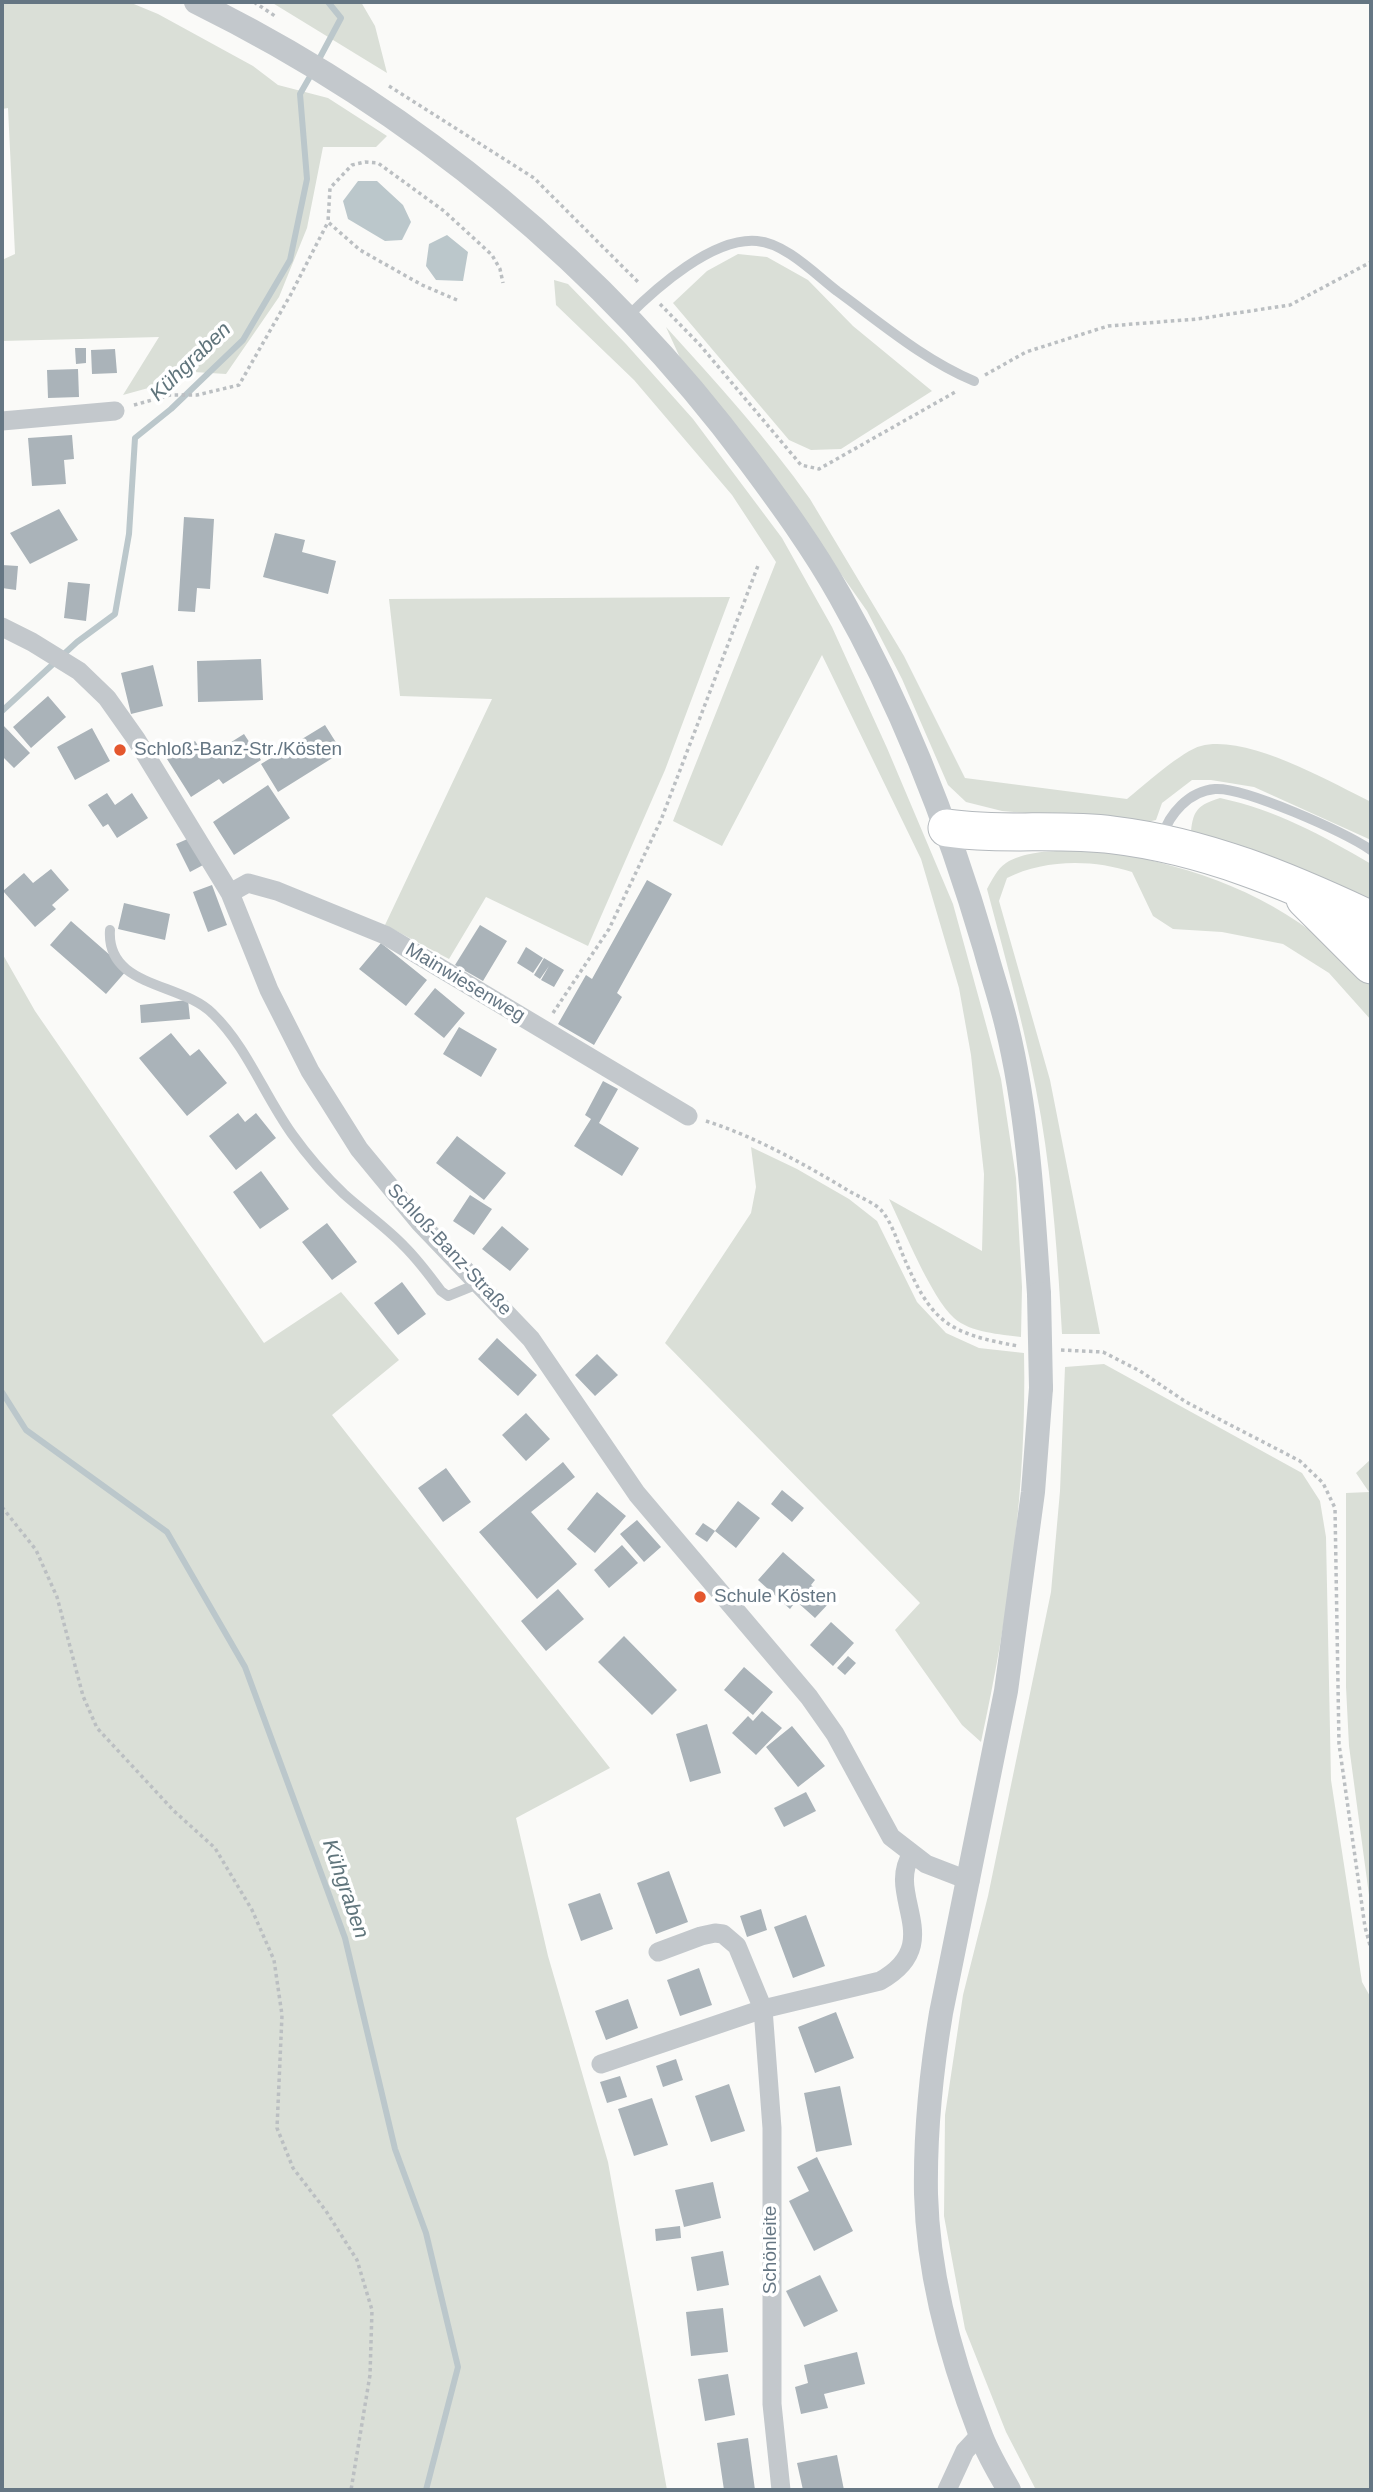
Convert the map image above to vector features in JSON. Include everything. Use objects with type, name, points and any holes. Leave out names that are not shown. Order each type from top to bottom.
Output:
[{"type":"highway","points":[[947,828],[982,833],[1058,831],[1161,841],[1287,881],[1371,920]]},
{"type":"highway","points":[[1287,881],[1371,965]]},
{"type":"street","points":[[196,2],[339,81],[428,142],[522,215],[569,258],[681,375],[729,433],[786,510],[839,594],[885,682],[947,828],[1007,1028],[1026,1133],[1040,1294],[1041,1388],[1033,1492],[1016,1628],[970,1881],[933,2061],[927,2131],[926,2196],[934,2274],[951,2346],[980,2435],[1009,2490]]},
{"type":"street","points":[[2,421],[115,411]]},
{"type":"street","name":"Schloß-Banz-Straße","points":[[2,627],[79,671],[107,698],[129,728],[230,893],[270,990],[310,1071],[359,1149],[421,1223],[531,1339],[637,1494],[809,1697],[835,1734],[891,1837],[919,1859]]},
{"type":"street","name":"Mainwiesenweg","points":[[230,893],[248,883],[268,888],[385,935],[688,1116]]},
{"type":"street","points":[[601,2064],[763,2009],[880,1981],[891,1975],[911,1949],[914,1934],[907,1905],[905,1864],[919,1859],[970,1881]]},
{"type":"street","name":"Schönleite","points":[[658,1952],[701,1936],[723,1934],[737,1946],[763,2009],[772,2128],[772,2404],[781,2490]]},
{"type":"street","points":[[947,2490],[965,2451],[980,2435]]},
{"type":"lane","points":[[627,317],[650,294],[703,257],[731,244],[758,240],[794,255],[895,334],[947,370],[974,381]]},
{"type":"lane","points":[[1161,841],[1177,808],[1195,796],[1215,789],[1244,795],[1292,811],[1371,849]]},
{"type":"lane","points":[[110,930],[109,945],[113,954],[134,976],[198,1000],[214,1015],[235,1042],[291,1133],[342,1192],[403,1246],[442,1291],[448,1296],[480,1283]]},
{"type":"path","points":[[115,411],[170,395],[197,395],[239,385],[328,222],[330,188],[352,165],[378,163],[444,211],[492,255],[500,269],[503,283]]},
{"type":"path","points":[[328,222],[360,250],[422,285],[457,300]]},
{"type":"path","points":[[801,465],[819,469],[1026,352],[1108,326],[1198,318],[1290,305],[1371,262]]},
{"type":"path","points":[[542,1029],[609,929],[661,820],[759,562]]},
{"type":"path","points":[[688,1116],[718,1125],[803,1163],[881,1210],[915,1284],[934,1313],[959,1332],[1022,1346]]},
{"type":"path","points":[[1056,1349],[1103,1352],[1140,1371],[1186,1402],[1300,1461],[1322,1483],[1335,1508],[1339,1744],[1365,1927],[1371,1950]]},
{"type":"path","points":[[2,1507],[36,1550],[57,1597],[83,1696],[97,1728],[174,1811],[215,1847],[252,1910],[274,1960],[282,2015],[278,2128],[293,2168],[326,2211],[357,2260],[372,2310],[370,2375],[351,2490]]},
{"type":"shaded area","points":[[2,2],[129,2],[158,14],[253,66],[278,85],[328,98],[387,136],[376,147],[323,147],[307,228],[279,297],[226,374],[178,371],[170,382],[123,395],[159,337],[2,341],[2,260],[15,254],[8,108],[2,109]]},
{"type":"shaded area","points":[[271,2],[361,2],[375,26],[387,73]]},
{"type":"shaded area","points":[[358,181],[377,181],[403,205],[411,222],[402,240],[385,241],[348,219],[343,201]]},
{"type":"shaded area","points":[[447,235],[468,252],[463,281],[436,280],[426,266],[429,244]]},
{"type":"shaded area","points":[[738,254],[767,257],[808,280],[853,326],[932,391],[841,449],[811,450],[789,440],[673,303],[707,271]]},
{"type":"shaded area","points":[[554,280],[568,284],[693,419],[782,538],[832,627],[887,748],[953,904],[1001,1079],[1016,1178],[1022,1287],[1021,1337],[977,1330],[954,1318],[927,1279],[889,1199],[982,1251],[984,1174],[971,1055],[959,988],[921,859],[822,655],[722,846],[673,821],[776,562],[732,495],[634,380],[556,305]]},
{"type":"shaded area","points":[[666,327],[759,432],[810,499],[904,656],[965,778],[1127,799],[1193,749],[1220,744],[1241,747],[1288,762],[1371,802],[1371,840],[1254,787],[1211,780],[1192,780],[1162,803],[1156,820],[1143,823],[1002,811],[966,802],[948,785],[902,679],[867,611],[803,520],[682,362]]},
{"type":"shaded area","points":[[730,597],[665,770],[588,946],[486,897],[449,959],[385,925],[492,699],[400,696],[389,599]]},
{"type":"shaded area","points":[[1220,798],[1260,809],[1298,825],[1371,864],[1371,902],[1191,832],[1193,818],[1198,809]]},
{"type":"shaded area","points":[[1110,851],[1174,866],[1232,886],[1286,914],[1313,933],[1371,983],[1371,1020],[1329,973],[1283,944],[1222,932],[1173,929],[1153,916],[1132,872],[1101,865],[1069,863],[1037,867],[1007,878],[999,901],[1050,1080],[1100,1334],[1062,1334],[1049,1171],[1041,1117],[1023,1031],[987,889],[1006,863],[1029,854]]},
{"type":"shaded area","points":[[2,953],[35,1011],[264,1343],[341,1292],[399,1360],[332,1415],[610,1768],[516,1818],[548,1956],[608,2162],[667,2490],[2,2490]]},
{"type":"shaded area","points":[[751,1147],[797,1169],[849,1199],[877,1221],[917,1302],[946,1333],[979,1348],[1024,1353],[1022,1451],[1014,1549],[1000,1646],[981,1742],[962,1725],[895,1630],[920,1603],[665,1343],[751,1213],[756,1187]]},
{"type":"shaded area","points":[[1104,1364],[1302,1473],[1320,1501],[1326,1537],[1331,1780],[1362,1982],[1371,1998],[1371,2490],[1036,2490],[1006,2432],[965,2329],[944,2216],[945,2115],[963,1995],[988,1896],[1051,1592],[1060,1491],[1065,1367]]},
{"type":"shaded area","points":[[1371,1459],[1371,1910],[1349,1746],[1346,1687],[1346,1493],[1369,1492],[1356,1473]]},
{"type":"building","points":[[75,348],[86,348],[86,363],[76,364]]},
{"type":"building","points":[[115,349],[117,373],[92,374],[91,350]]},
{"type":"building","points":[[78,369],[79,397],[48,398],[47,370]]},
{"type":"building","points":[[72,435],[74,459],[64,460],[66,484],[32,486],[28,438]]},
{"type":"building","points":[[59,509],[78,540],[30,564],[10,533]]},
{"type":"building","points":[[184,517],[214,519],[210,589],[197,588],[195,612],[178,611]]},
{"type":"building","points":[[275,533],[305,540],[302,552],[336,561],[328,594],[263,577]]},
{"type":"building","points":[[2,565],[18,566],[16,590],[2,588]]},
{"type":"building","points":[[68,582],[90,584],[86,621],[64,618]]},
{"type":"building","points":[[261,659],[263,700],[198,702],[197,661]]},
{"type":"building","points":[[153,665],[163,706],[131,714],[121,673]]},
{"type":"building","points":[[48,696],[66,717],[31,748],[13,727]]},
{"type":"building","points":[[2,724],[30,753],[14,768],[2,756]]},
{"type":"building","points":[[325,725],[342,752],[278,792],[261,764]]},
{"type":"building","points":[[92,728],[110,761],[75,780],[57,747]]},
{"type":"building","points":[[244,734],[261,760],[223,784],[219,779],[191,797],[167,759],[195,741],[206,758]]},
{"type":"building","points":[[268,785],[290,818],[234,855],[213,822]]},
{"type":"building","points":[[107,793],[115,805],[132,793],[148,818],[117,838],[108,824],[103,827],[88,805]]},
{"type":"building","points":[[192,837],[205,864],[190,872],[176,844]]},
{"type":"building","points":[[51,869],[69,890],[52,905],[56,909],[35,927],[3,891],[24,873],[33,883]]},
{"type":"building","points":[[647,880],[672,894],[617,993],[622,997],[594,1045],[558,1024],[586,975],[592,979]]},
{"type":"building","points":[[212,885],[227,925],[208,932],[193,892]]},
{"type":"building","points":[[124,903],[170,914],[165,940],[118,929]]},
{"type":"building","points":[[71,921],[127,970],[106,994],[50,945]]},
{"type":"building","points":[[480,925],[507,941],[483,981],[455,965]]},
{"type":"building","points":[[381,943],[427,980],[406,1006],[359,969]]},
{"type":"building","points":[[526,947],[543,958],[533,973],[517,963]]},
{"type":"building","points":[[544,958],[564,970],[554,987],[541,980],[549,966],[540,979],[534,975]]},
{"type":"building","points":[[435,988],[465,1013],[444,1038],[414,1014]]},
{"type":"building","points":[[188,1000],[190,1019],[141,1023],[140,1005]]},
{"type":"building","points":[[459,1027],[497,1049],[481,1077],[443,1054]]},
{"type":"building","points":[[171,1033],[190,1056],[199,1049],[227,1083],[187,1116],[139,1058]]},
{"type":"building","points":[[603,1081],[618,1089],[599,1123],[639,1148],[622,1176],[574,1146],[591,1119],[585,1115]]},
{"type":"building","points":[[238,1113],[245,1122],[256,1113],[276,1138],[236,1170],[209,1136]]},
{"type":"building","points":[[457,1136],[506,1173],[484,1200],[436,1163]]},
{"type":"building","points":[[261,1171],[289,1209],[260,1229],[233,1192]]},
{"type":"building","points":[[470,1195],[492,1209],[474,1235],[453,1221]]},
{"type":"building","points":[[327,1223],[357,1262],[332,1280],[302,1242]]},
{"type":"building","points":[[502,1226],[529,1249],[510,1271],[482,1249]]},
{"type":"building","points":[[402,1282],[426,1314],[398,1335],[374,1303]]},
{"type":"building","points":[[497,1338],[537,1375],[518,1396],[478,1359]]},
{"type":"building","points":[[597,1354],[618,1375],[595,1396],[575,1375]]},
{"type":"building","points":[[526,1413],[550,1439],[526,1461],[502,1435]]},
{"type":"building","points":[[563,1462],[575,1477],[531,1512],[577,1564],[537,1599],[479,1532]]},
{"type":"building","points":[[446,1468],[471,1502],[443,1522],[418,1488]]},
{"type":"building","points":[[782,1490],[804,1508],[792,1522],[771,1504]]},
{"type":"building","points":[[597,1492],[626,1516],[595,1553],[567,1529]]},
{"type":"building","points":[[738,1501],[760,1518],[736,1548],[715,1531]]},
{"type":"building","points":[[637,1520],[661,1547],[644,1562],[620,1534]]},
{"type":"building","points":[[703,1523],[715,1531],[707,1542],[695,1534]]},
{"type":"building","points":[[622,1545],[638,1563],[609,1588],[594,1570]]},
{"type":"building","points":[[783,1552],[815,1580],[811,1585],[830,1602],[815,1618],[796,1601],[790,1609],[758,1580]]},
{"type":"building","points":[[558,1589],[584,1619],[546,1651],[521,1621]]},
{"type":"building","points":[[831,1622],[854,1643],[833,1666],[810,1645]]},
{"type":"building","points":[[624,1636],[677,1690],[652,1715],[598,1662]]},
{"type":"building","points":[[848,1656],[856,1663],[845,1675],[837,1668]]},
{"type":"building","points":[[744,1667],[773,1692],[753,1715],[724,1690]]},
{"type":"building","points":[[762,1711],[782,1728],[756,1755],[732,1733],[748,1716],[753,1721]]},
{"type":"building","points":[[707,1724],[721,1773],[690,1782],[676,1734]]},
{"type":"building","points":[[792,1726],[825,1766],[798,1787],[766,1747]]},
{"type":"building","points":[[806,1792],[816,1811],[784,1827],[774,1808]]},
{"type":"building","points":[[669,1871],[688,1922],[656,1934],[637,1883]]},
{"type":"building","points":[[600,1893],[613,1929],[581,1941],[568,1904]]},
{"type":"building","points":[[761,1909],[767,1930],[747,1937],[740,1916]]},
{"type":"building","points":[[806,1915],[825,1966],[793,1978],[774,1927]]},
{"type":"building","points":[[699,1968],[712,2005],[680,2016],[667,1980]]},
{"type":"building","points":[[628,1999],[638,2028],[606,2040],[595,2011]]},
{"type":"building","points":[[836,2012],[854,2058],[815,2073],[798,2027]]},
{"type":"building","points":[[676,2059],[683,2080],[663,2087],[656,2066]]},
{"type":"building","points":[[620,2076],[627,2097],[607,2103],[600,2082]]},
{"type":"building","points":[[729,2084],[745,2131],[711,2142],[695,2096]]},
{"type":"building","points":[[840,2086],[852,2145],[816,2152],[804,2093]]},
{"type":"building","points":[[652,2098],[668,2145],[634,2156],[618,2109]]},
{"type":"building","points":[[817,2157],[853,2231],[814,2251],[789,2201],[809,2191],[797,2167]]},
{"type":"building","points":[[713,2182],[721,2218],[684,2227],[675,2190]]},
{"type":"building","points":[[680,2226],[681,2238],[656,2241],[655,2229]]},
{"type":"building","points":[[723,2251],[729,2285],[697,2291],[691,2257]]},
{"type":"building","points":[[820,2275],[838,2311],[804,2327],[786,2291]]},
{"type":"building","points":[[723,2308],[728,2352],[691,2356],[686,2312]]},
{"type":"building","points":[[857,2352],[865,2384],[824,2394],[828,2408],[801,2414],[795,2387],[808,2383],[804,2365]]},
{"type":"building","points":[[728,2374],[735,2415],[705,2421],[698,2379]]},
{"type":"building","points":[[748,2438],[755,2490],[724,2490],[717,2443]]},
{"type":"building","points":[[837,2455],[844,2490],[803,2490],[797,2463]]},
{"type":"waterway","name":"Kühgraben","points":[[317,63],[341,18],[328,2]]},
{"type":"waterway","name":"Kühgraben","points":[[2,711],[77,642],[115,614],[129,534],[135,438],[171,409],[243,340],[290,260],[307,179],[300,94],[312,73]]},
{"type":"waterway","name":"Kühgraben","points":[[2,1392],[26,1430],[167,1532],[245,1667],[345,1938],[395,2149],[426,2233],[458,2367],[426,2490]]},
{"type":"place","name":"Schloß-Banz-Str./Kösten","points":[[120,750]]},
{"type":"place","name":"Schule Kösten","points":[[700,1597]]}]
